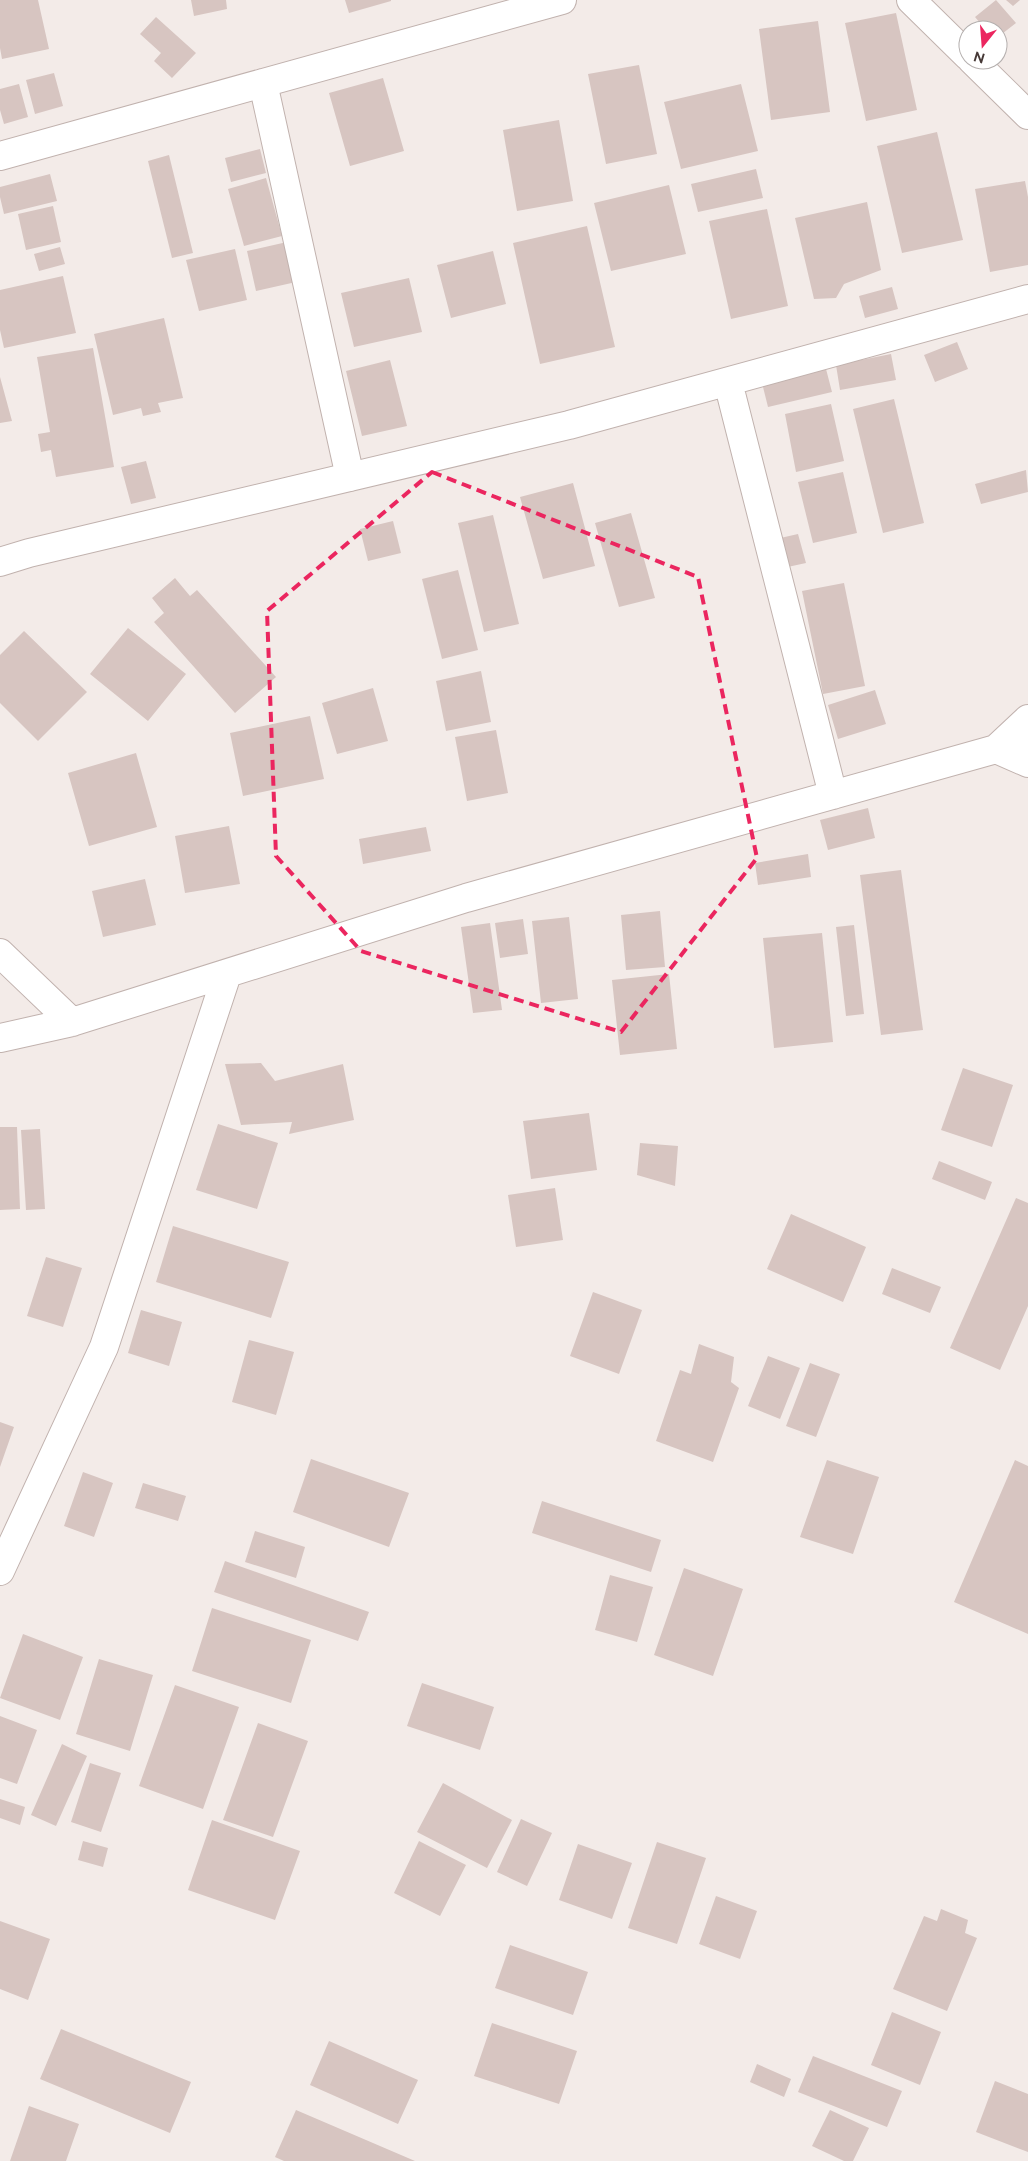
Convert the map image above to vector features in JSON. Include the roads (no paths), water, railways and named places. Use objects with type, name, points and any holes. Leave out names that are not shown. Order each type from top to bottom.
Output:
[{"type":"street","points":[[0,156],[562,0]]},
{"type":"street","points":[[911,0],[958,46]]},
{"type":"street","points":[[982,70],[1028,115]]},
{"type":"street","points":[[262,83],[350,477]]},
{"type":"street","points":[[0,562],[569,425],[1028,299]]},
{"type":"street","points":[[728,382],[832,795]]},
{"type":"street","points":[[996,749],[1028,719]]},
{"type":"street","points":[[0,1038],[72,1022],[466,898],[996,749],[1028,743]]},
{"type":"street","points":[[996,749],[1028,763]]},
{"type":"street","points":[[0,953],[72,1022]]},
{"type":"street","points":[[0,1571],[104,1347],[227,974]]}]
